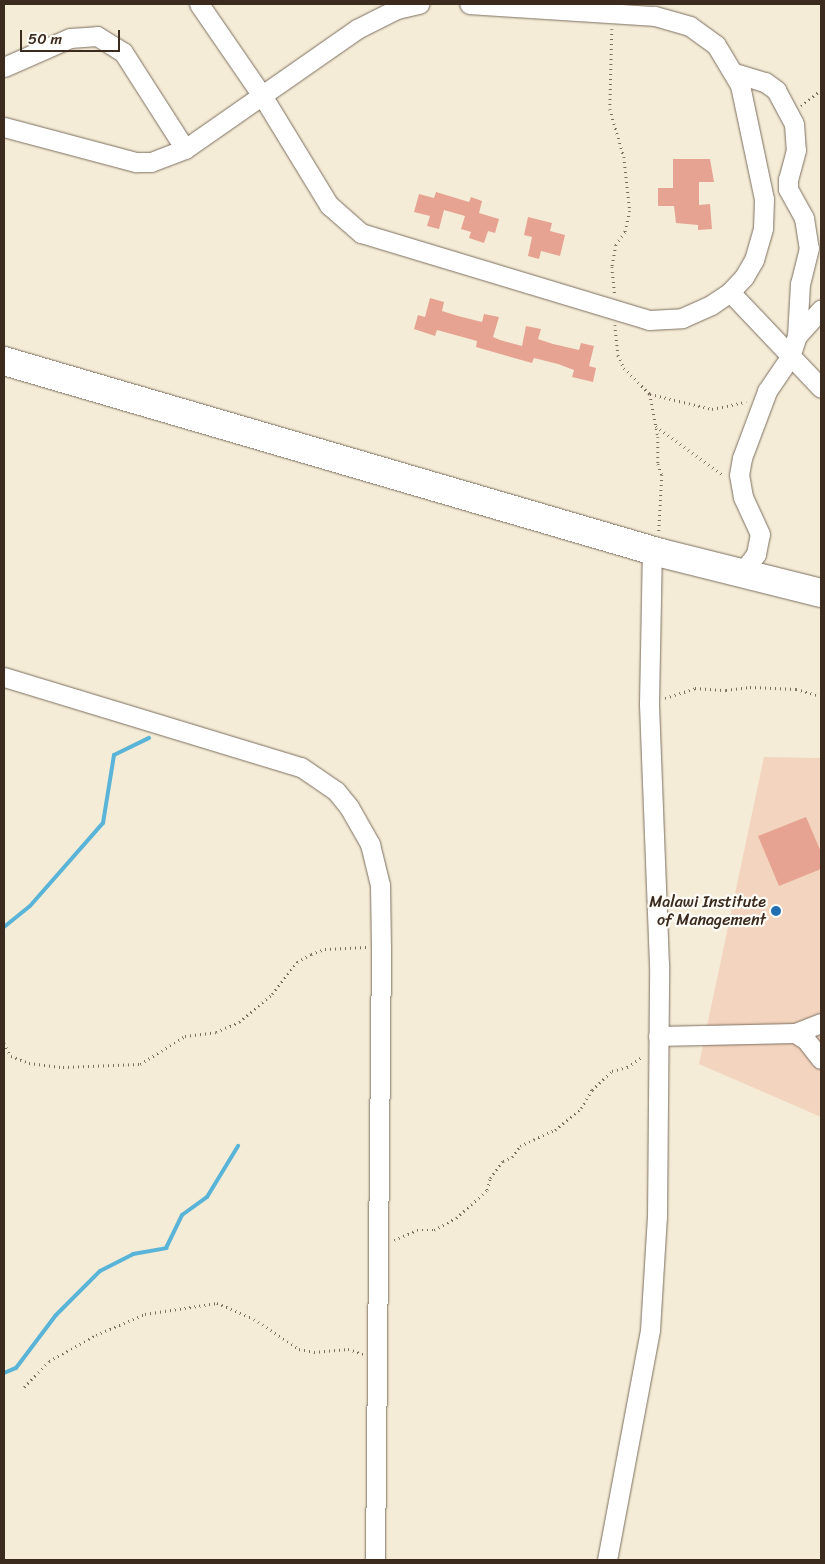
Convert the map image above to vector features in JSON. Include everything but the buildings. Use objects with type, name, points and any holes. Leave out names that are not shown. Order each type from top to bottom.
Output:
[{"type":"highway","points":[[4,361],[657,551],[821,593]]},
{"type":"street","points":[[199,4],[263,97],[329,205],[361,233],[649,320],[682,318],[711,305],[730,292],[744,277],[754,260],[763,228],[764,199],[752,135],[735,73],[716,45],[690,26],[654,16],[615,11],[469,4]]},
{"type":"street","points":[[4,127],[144,163],[185,149],[263,97],[357,30],[397,9],[419,4]]},
{"type":"street","points":[[4,67],[70,38],[97,36],[123,52],[185,149]]},
{"type":"street","points":[[735,73],[765,82],[776,90],[794,124],[796,150],[788,179],[788,189],[812,221],[809,248],[800,283],[797,336],[790,357],[767,391],[742,458],[739,475],[743,498],[757,524],[760,544],[742,574]]},
{"type":"street","points":[[730,292],[821,388]]},
{"type":"street","points":[[797,336],[821,309]]},
{"type":"street","points":[[607,1560],[650,1330],[657,1217],[659,964],[649,703],[657,551]]},
{"type":"street","points":[[4,677],[195,733],[301,767],[320,777],[349,807],[370,844],[380,886],[381,948],[378,1246],[379,1358],[375,1560]]},
{"type":"street","points":[[658,1044],[795,1033],[821,1023]]},
{"type":"street","points":[[795,1033],[806,1040],[821,1059]]},
{"type":"path","points":[[615,11],[609,80],[610,109],[624,157],[630,211],[624,232],[616,245],[612,268],[618,355],[624,368],[650,394],[712,410],[749,401],[767,391]]},
{"type":"path","points":[[794,124],[800,107],[821,90]]},
{"type":"path","points":[[650,394],[656,426],[658,464],[662,475],[657,551]]},
{"type":"path","points":[[656,426],[723,475],[743,498]]},
{"type":"path","points":[[649,703],[695,688],[796,689],[821,696]]},
{"type":"path","points":[[4,1043],[11,1056],[29,1063],[63,1067],[140,1064],[185,1036],[216,1032],[239,1022],[280,986],[297,962],[311,954],[325,949],[381,948]]},
{"type":"path","points":[[378,1246],[417,1230],[434,1230],[456,1218],[487,1190],[499,1167],[520,1146],[531,1143],[568,1121],[612,1070],[627,1067],[658,1044]]},
{"type":"path","points":[[24,1387],[49,1361],[96,1335],[145,1314],[217,1303],[254,1319],[299,1349],[314,1352],[348,1349],[379,1358]]},
{"type":"shaded area","name":"Malawi Institute of Management","points":[[764,757],[821,758],[821,1117],[699,1064]]},
{"type":"waterway","points":[[4,927],[30,906],[103,823],[114,755],[149,738]]},
{"type":"waterway","points":[[4,1373],[16,1368],[56,1315],[100,1271],[133,1254],[166,1248],[182,1215],[207,1197],[238,1146]]},
{"type":"place","name":"Malawi Institute of Management","points":[[776,911]]}]
